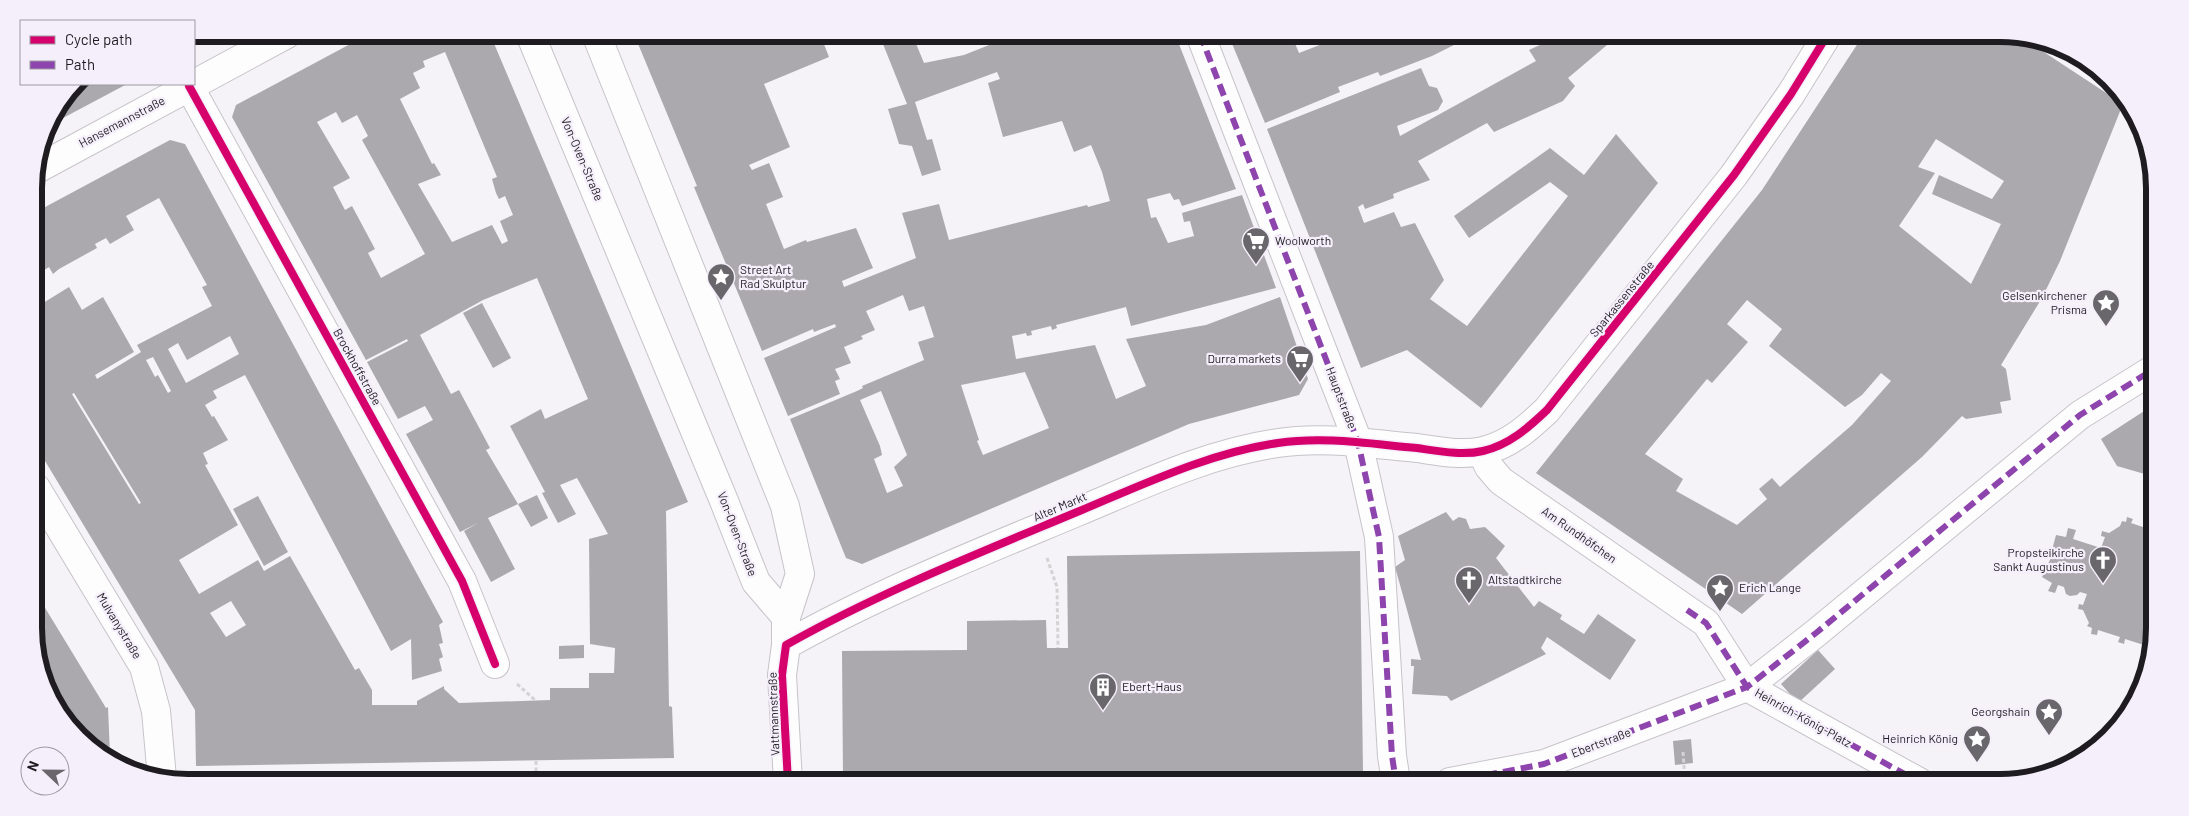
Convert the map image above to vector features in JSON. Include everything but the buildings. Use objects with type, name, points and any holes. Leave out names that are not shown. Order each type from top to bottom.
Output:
[{"type":"street","name":"Hansemannstraße","points":[[195,83],[272,42]]},
{"type":"street","name":"Von-Oven-Straße","points":[[533,42],[756,582],[786,616]]},
{"type":"street","points":[[599,42],[785,506],[800,574],[786,616]]},
{"type":"street","name":"Hauptstraße","points":[[1203,42],[1358,442],[1379,537],[1392,756],[1395,773]]},
{"type":"street","name":"Sparkassenstraße","points":[[1358,442],[1460,453],[1482,452],[1510,441],[1530,427],[1547,410],[1720,195],[1791,94],[1823,42]]},
{"type":"street","name":"Hansemannstraße","points":[[45,164],[189,86]]},
{"type":"street","name":"Brockhoffstraße","points":[[189,86],[462,581],[494,664]]},
{"type":"street","name":"Ebertstraße","points":[[1496,773],[1544,764],[1747,687],[1816,633],[2080,414],[2146,374]]},
{"type":"street","name":"Alter Markt","points":[[786,646],[841,614],[1180,470],[1229,453],[1278,443],[1311,440],[1358,442]]},
{"type":"street","name":"Am Rundhöfchen","points":[[1482,452],[1488,467],[1501,481],[1687,610]]},
{"type":"street","name":"Mulvanystraße","points":[[42,498],[144,667],[156,711],[161,771]]},
{"type":"street","name":"Heinrich-König-Platz","points":[[1687,610],[1706,624],[1747,687],[1903,773]]},
{"type":"street","name":"Vattmannstraße","points":[[786,616],[786,646],[782,675],[788,774]]},
{"type":"path","points":[[1038,529],[1057,587],[1058,648]]},
{"type":"path","points":[[1683,752],[1684,773]]},
{"type":"path","points":[[536,761],[536,774]]},
{"type":"marked path","points":[[1203,42],[1358,442],[1379,537],[1392,756],[1395,773]]},
{"type":"marked path","points":[[1496,773],[1544,764],[1747,687],[1816,633],[2080,415],[2146,374]]},
{"type":"marked path","points":[[1687,610],[1706,623],[1747,687],[1903,773]]},
{"type":"cycle path","points":[[788,774],[782,675],[786,645],[856,608],[966,558],[1151,481],[1226,454],[1278,443],[1313,440],[1467,453],[1483,451],[1501,445],[1518,435],[1547,410],[1734,175],[1791,94],[1823,42]]},
{"type":"cycle path","points":[[189,86],[462,581],[495,664]]},
{"type":"place","name":"Woolworth","points":[[1256,265]]},
{"type":"place","name":"Street Art Rad Skulptur","points":[[721,301]]},
{"type":"place","name":"Gelsenkirchener Prisma","points":[[2106,327]]},
{"type":"place","name":"Durra markets","points":[[1300,383]]},
{"type":"place","name":"Propsteikirche Sankt Augustinus","points":[[2103,584]]},
{"type":"place","name":"Altstadtkirche","points":[[1469,604]]},
{"type":"place","name":"Erich Lange","points":[[1720,612]]},
{"type":"place","name":"Ebert-Haus","points":[[1103,711]]},
{"type":"place","name":"Georgshain","points":[[2049,736]]},
{"type":"place","name":"Heinrich König","points":[[1977,763]]}]
